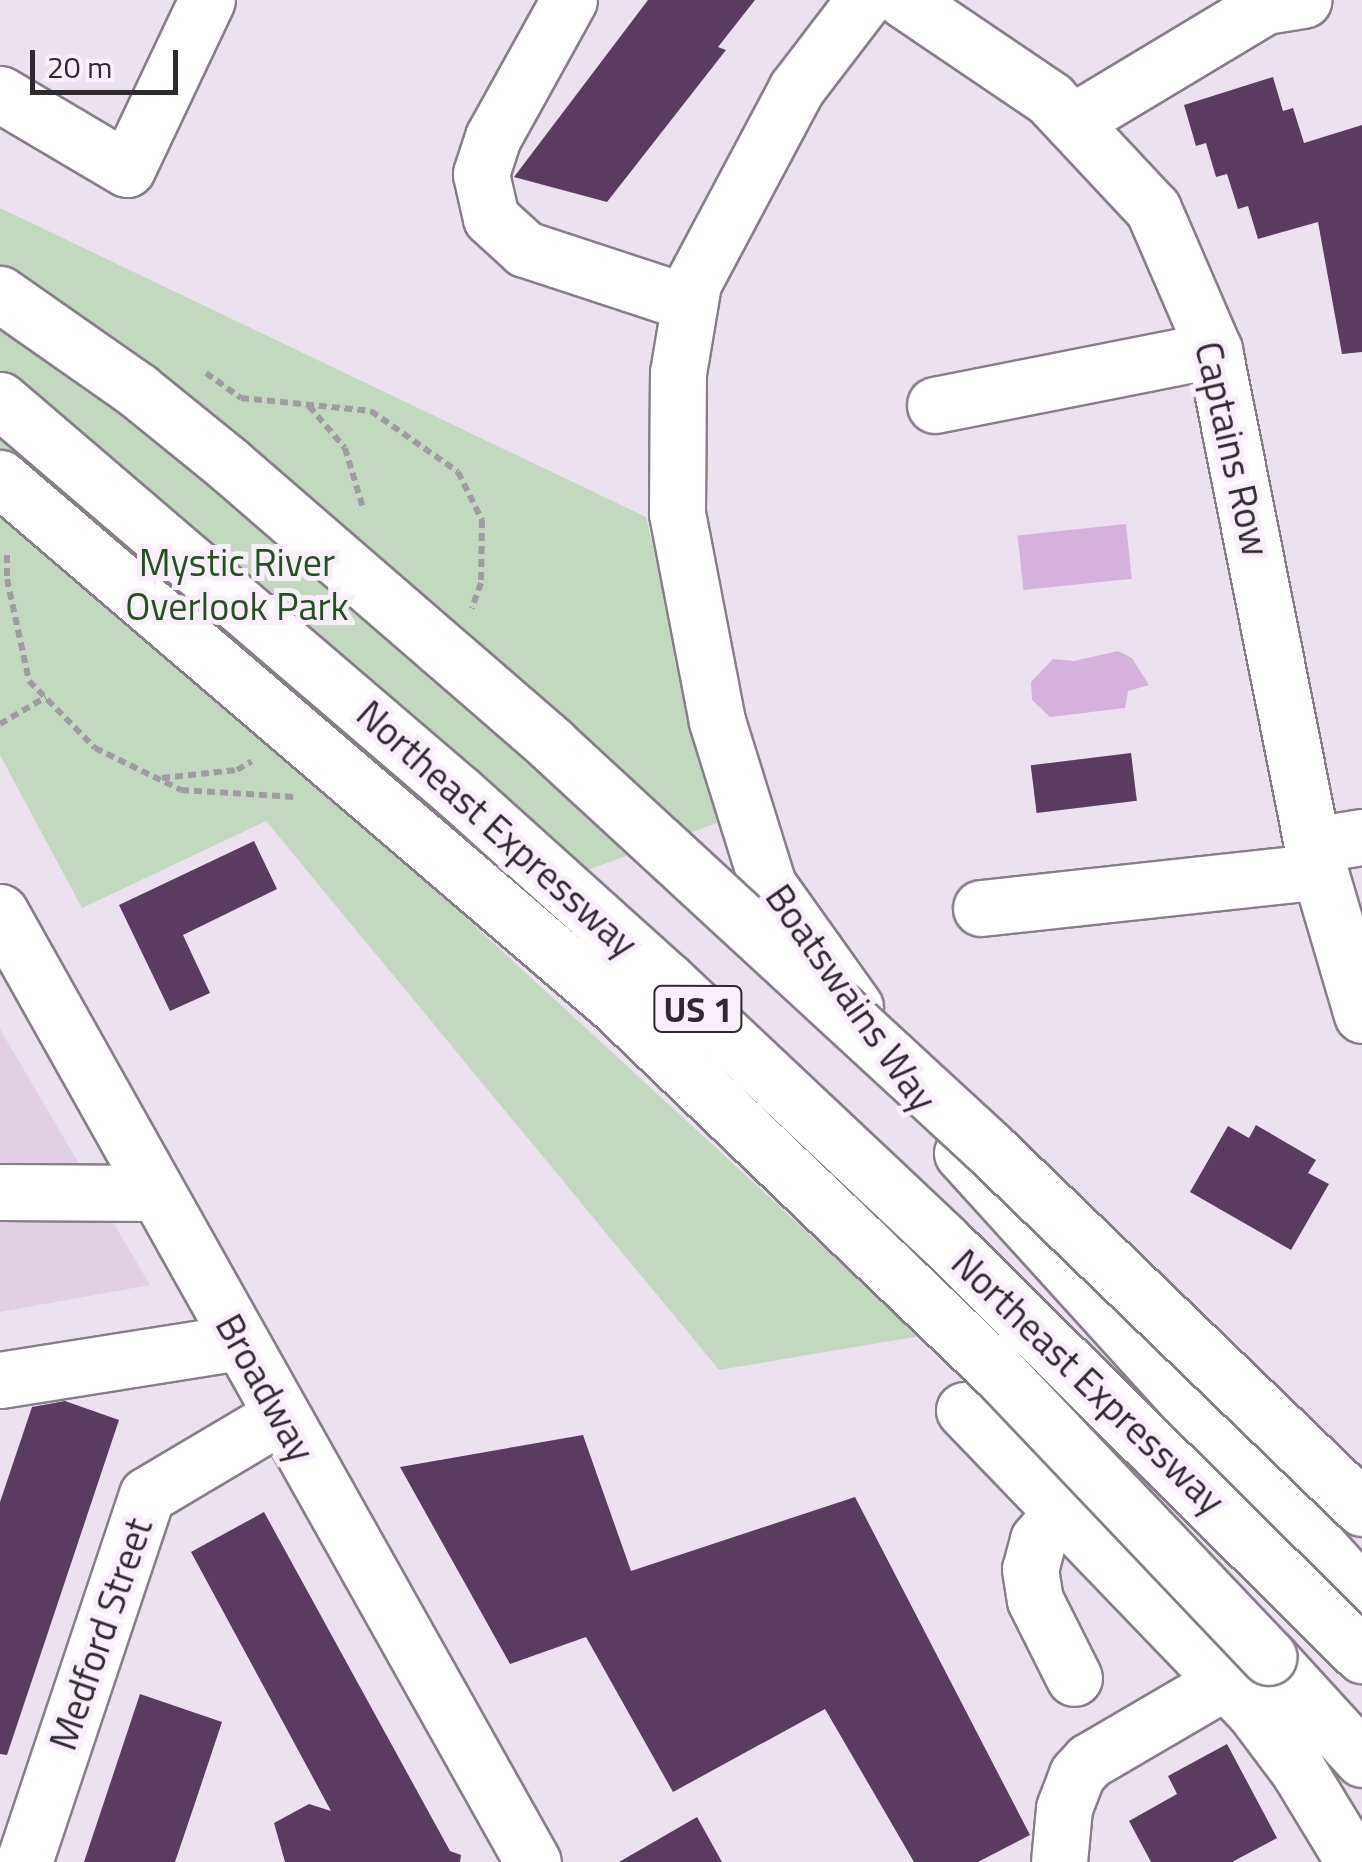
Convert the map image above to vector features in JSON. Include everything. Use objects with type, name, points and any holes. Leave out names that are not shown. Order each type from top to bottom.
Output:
[{"type":"main road","points":[[0,94],[127,169],[207,0]]},
{"type":"main road","points":[[569,0],[492,136],[481,174],[491,218],[525,249],[689,303]]},
{"type":"main road","name":"Boatswains Way","points":[[864,0],[796,89],[693,283],[678,373],[676,513],[718,721],[768,886],[947,1136],[1362,1594]]},
{"type":"main road","name":"Captains Row","points":[[904,0],[1050,98],[1153,209],[1214,350],[1331,851],[1362,1015]]},
{"type":"main road","points":[[1072,122],[1265,6],[1304,0]]},
{"type":"main road","points":[[0,294],[137,390],[212,450],[551,744],[990,1148],[1362,1508]]},
{"type":"main road","points":[[935,405],[1214,350]]},
{"type":"main road","name":"Northeast Expressway","points":[[0,400],[286,640],[629,944],[1006,1300],[1362,1653]]},
{"type":"main road","points":[[0,478],[614,1004],[1000,1374],[1249,1683],[1354,1862]]},
{"type":"main road","points":[[981,908],[1331,851]]},
{"type":"main road","name":"Broadway","points":[[0,912],[533,1862]]},
{"type":"main road","points":[[0,1192],[157,1193]]},
{"type":"main road","points":[[0,1380],[240,1342]]},
{"type":"main road","points":[[964,1410],[1062,1512],[1249,1683],[1362,1759]]},
{"type":"main road","name":"Medford Street","points":[[24,1862],[147,1494],[280,1416]]},
{"type":"main road","points":[[1062,1512],[1038,1540],[1030,1569],[1035,1600],[1074,1678]]},
{"type":"main road","points":[[1058,1862],[1064,1808],[1077,1774],[1089,1760],[1249,1683]]},
{"type":"path","points":[[0,724],[46,698]]},
{"type":"shaded area","points":[[1126,524],[1132,579],[1023,590],[1018,535]]},
{"type":"shaded area","points":[[1118,651],[1132,658],[1149,685],[1128,691],[1125,708],[1050,717],[1032,700],[1031,682],[1053,659],[1074,661]]},
{"type":"shaded area","points":[[0,1029],[150,1285],[0,1312]]},
{"type":"green space","name":"Mystic River Overlook Park","points":[[0,208],[646,517],[717,823],[463,915],[920,1336],[719,1370],[266,821],[82,908],[0,755]]},
{"type":"building","points":[[648,0],[755,0],[718,47],[726,50],[607,202],[514,177]]},
{"type":"building","points":[[1273,77],[1283,111],[1293,108],[1304,143],[1362,125],[1362,352],[1342,354],[1318,222],[1258,239],[1248,206],[1238,209],[1227,174],[1216,177],[1206,143],[1196,146],[1184,105]]},
{"type":"building","points":[[1131,753],[1137,801],[1037,813],[1031,765]]},
{"type":"building","points":[[254,841],[277,889],[183,935],[210,993],[170,1011],[119,905]]},
{"type":"building","points":[[1256,1125],[1316,1160],[1308,1173],[1329,1184],[1291,1250],[1190,1192],[1228,1126],[1249,1138]]},
{"type":"building","points":[[65,1401],[119,1420],[7,1755],[0,1754],[0,1502],[32,1407]]},
{"type":"building","points":[[583,1435],[631,1571],[855,1497],[1030,1835],[978,1862],[914,1862],[825,1709],[673,1792],[586,1637],[510,1664],[400,1467]]},
{"type":"building","points":[[264,1512],[450,1851],[461,1855],[460,1862],[285,1862],[274,1823],[309,1804],[331,1811],[191,1552]]},
{"type":"building","points":[[140,1694],[222,1722],[197,1797],[175,1862],[84,1862]]},
{"type":"building","points":[[1227,1744],[1277,1838],[1232,1862],[1151,1862],[1129,1821],[1177,1794],[1168,1776]]},
{"type":"building","points":[[697,1817],[722,1862],[619,1862]]}]
